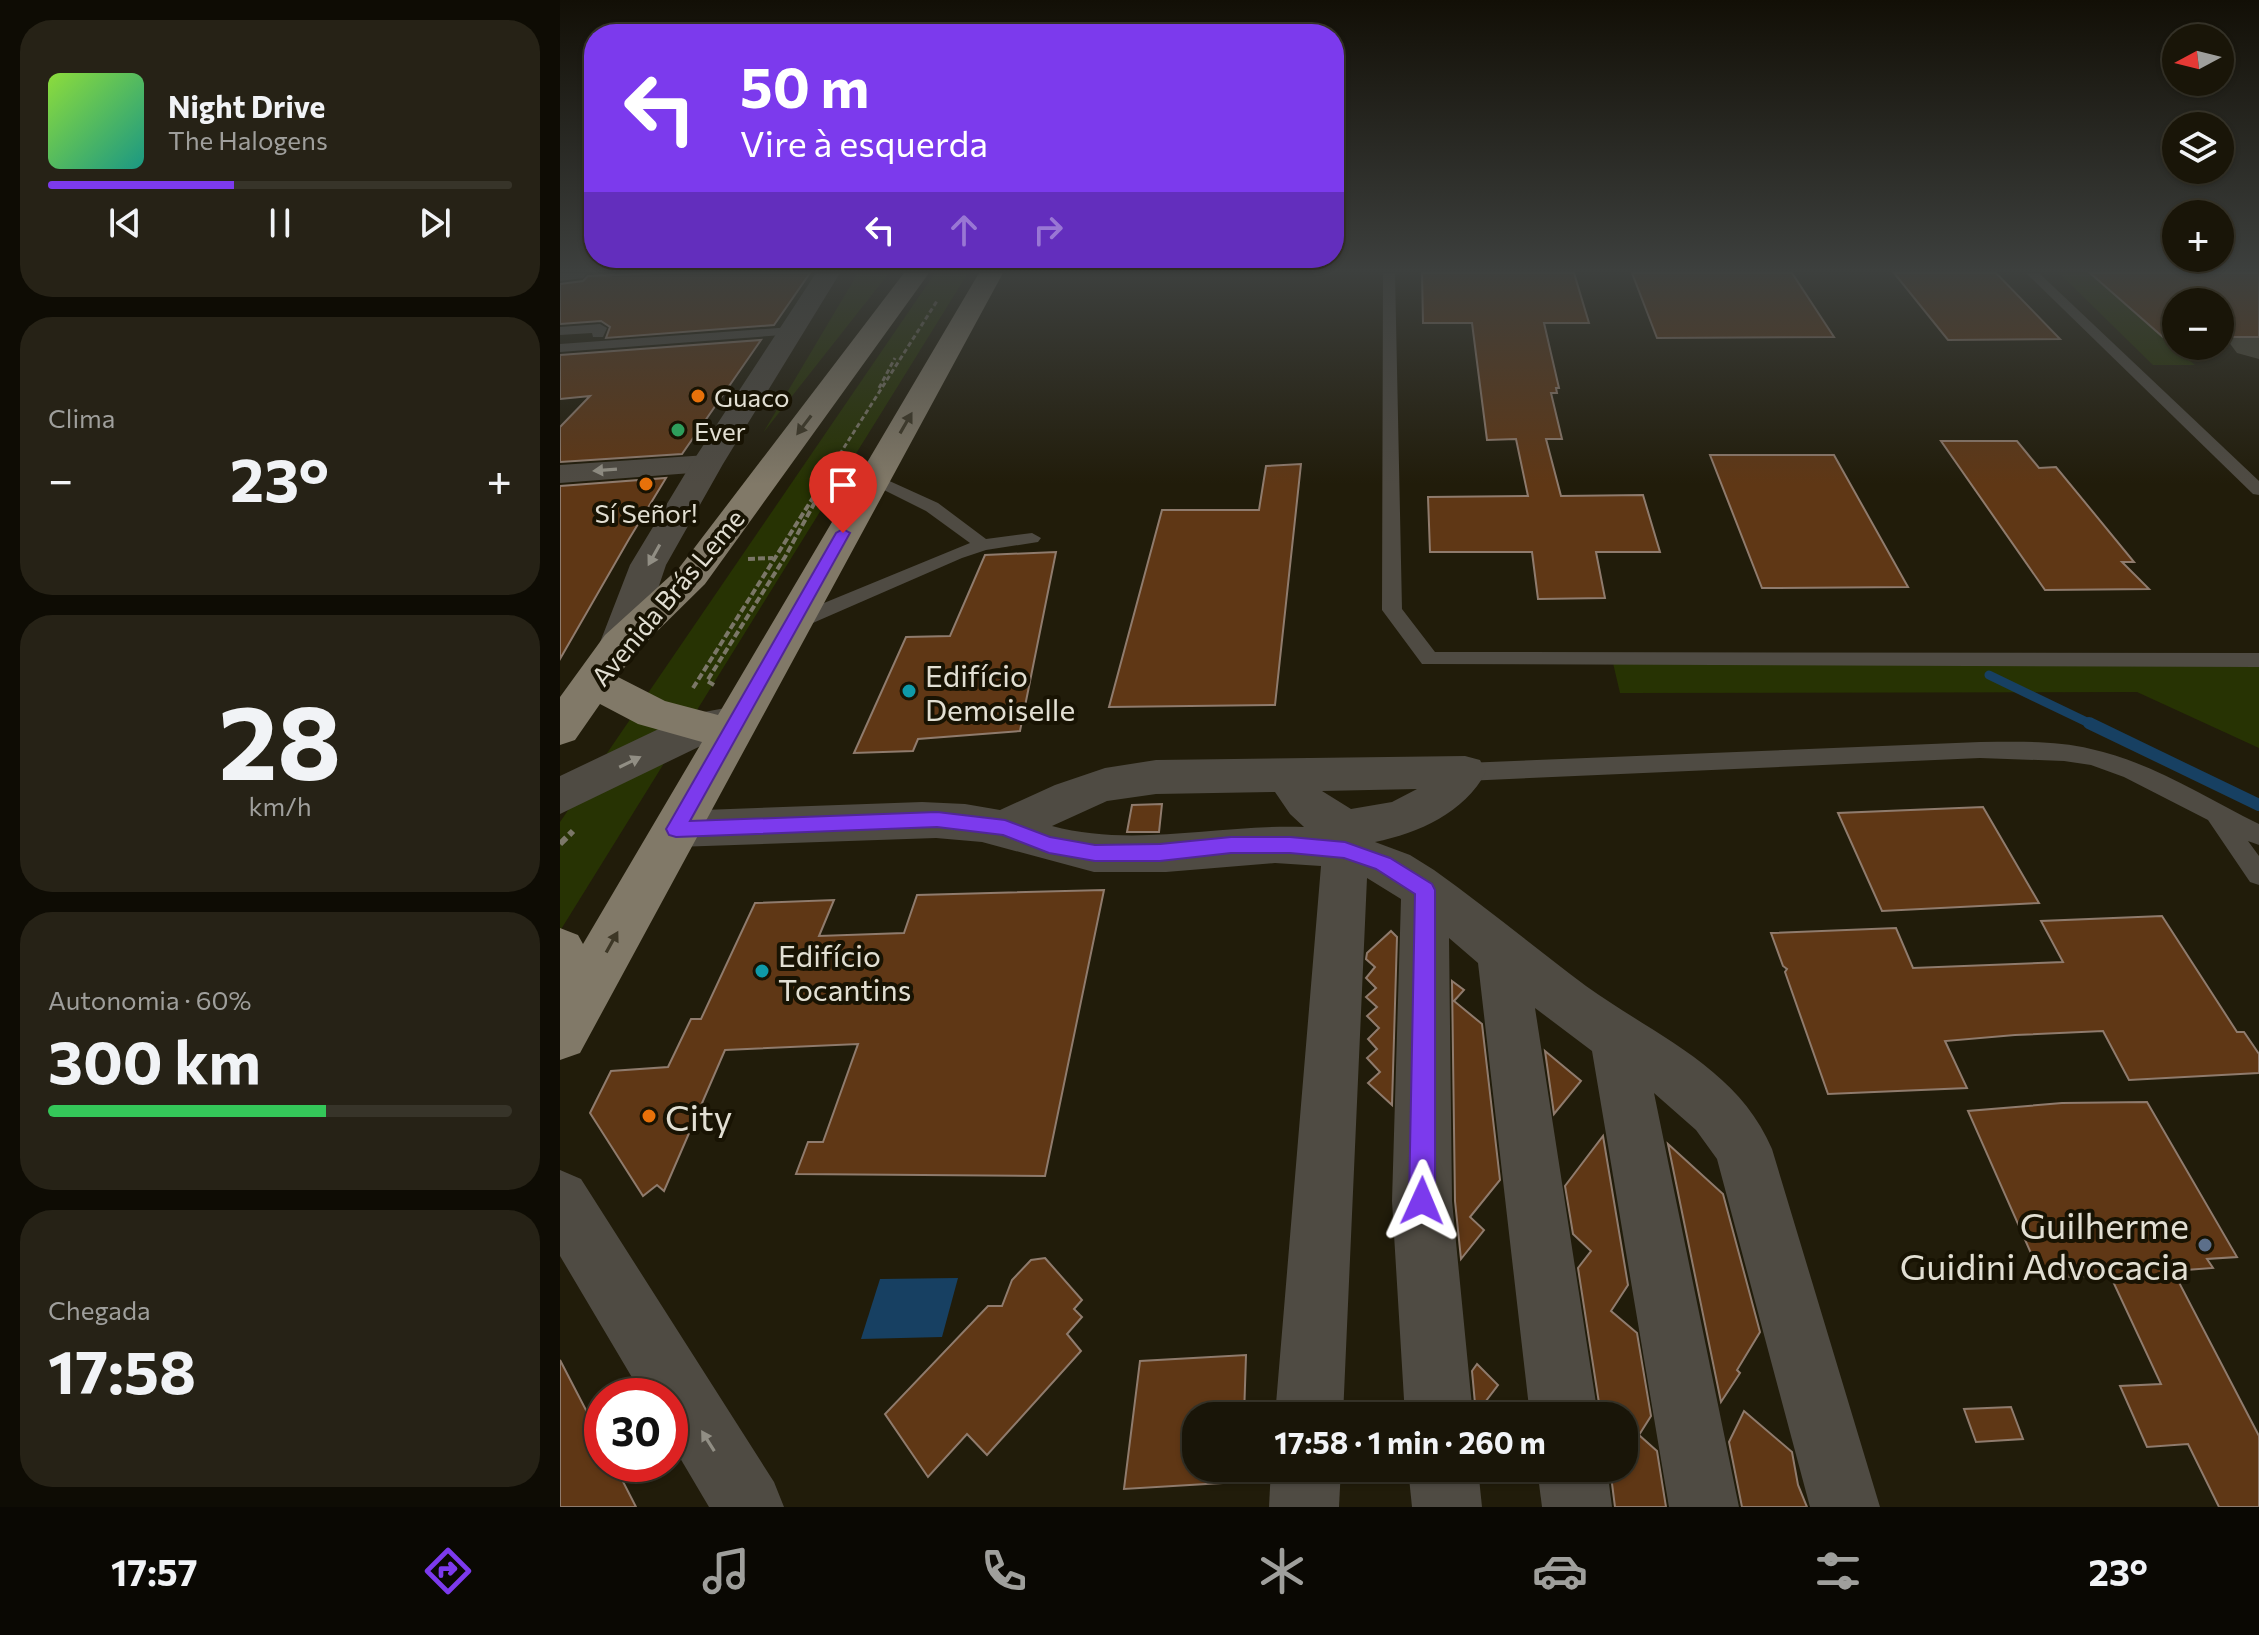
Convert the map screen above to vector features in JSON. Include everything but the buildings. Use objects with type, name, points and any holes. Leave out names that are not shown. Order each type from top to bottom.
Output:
[{"type":"main road","name":"Avenida Brás Leme","points":[[560,729],[581,685],[692,576],[880,343]]},
{"type":"main road","points":[[570,1016],[676,829],[705,723],[791,625],[951,343]]},
{"type":"main road","points":[[581,685],[653,713],[705,723]]},
{"type":"main road","points":[[560,951],[570,1016]]},
{"type":"street","points":[[619,645],[648,565],[783,343]]},
{"type":"street","points":[[560,474],[707,464]]},
{"type":"street","points":[[571,809],[705,723]]},
{"type":"street","points":[[1005,828],[1070,797],[1105,785],[1156,777],[1465,772]]},
{"type":"street","points":[[676,829],[937,819],[1005,828],[1049,845],[1095,853],[1160,852],[1231,845],[1290,845],[1348,839],[1424,809],[1465,772]]},
{"type":"street","points":[[1286,773],[1301,800],[1348,839],[1425,890],[1616,1038],[1703,1098],[1734,1129],[1743,1149],[1845,1507]]},
{"type":"street","points":[[1310,1402],[1348,839]]},
{"type":"street","points":[[1425,890],[1422,1201],[1438,1402]]},
{"type":"street","points":[[1502,952],[1562,1402]]},
{"type":"street","points":[[1616,1038],[1704,1507]]},
{"type":"street","points":[[560,1200],[749,1507]]},
{"type":"street","points":[[1304,1507],[1305,1482]]},
{"type":"street","points":[[1444,1482],[1447,1507]]},
{"type":"street","points":[[1574,1482],[1577,1507]]},
{"type":"lane","points":[[560,348],[614,343]]},
{"type":"lane","points":[[1390,343],[1392,610],[1429,659],[2259,660]]},
{"type":"lane","points":[[2106,343],[2259,490]]},
{"type":"lane","points":[[874,479],[932,507],[983,545]]},
{"type":"lane","points":[[791,625],[983,545],[1032,538]]},
{"type":"lane","points":[[1465,772],[1980,750],[2065,752],[2095,758],[2134,773],[2259,835]]},
{"type":"lane","points":[[2217,815],[2259,875]]},
{"type":"path","points":[[705,723],[899,343]]},
{"type":"path","points":[[705,723],[721,689],[707,681],[785,557],[903,343]]},
{"type":"path","points":[[560,844],[571,809]]},
{"type":"green space","points":[[816,343],[834,343],[763,433]]},
{"type":"green space","points":[[887,343],[924,343],[560,931],[560,822]]},
{"type":"green space","points":[[2131,343],[2162,343],[2162,360],[2189,360],[2195,365],[2153,365]]},
{"type":"green space","points":[[2259,654],[2259,748],[2137,692],[1620,693],[1613,663]]},
{"type":"water","points":[[958,1278],[942,1337],[861,1339],[880,1279]]},
{"type":"waterway","points":[[1989,675],[2093,725]]},
{"type":"waterway","points":[[2089,723],[2259,805]]},
{"type":"place","name":"Guaco","points":[[698,396]]},
{"type":"place","name":"Ever","points":[[678,430]]},
{"type":"place","name":"Sí Señor!","points":[[646,484]]},
{"type":"place","name":"Edifício Demoiselle","points":[[909,691]]},
{"type":"place","name":"Edifício Tocantins","points":[[762,971]]},
{"type":"place","name":"City","points":[[649,1116]]},
{"type":"place","name":"Guilherme Guidini Advocacia","points":[[2205,1245]]},
{"type":"route","points":[[843,533],[676,829],[937,819],[1005,828],[1049,845],[1095,853],[1160,852],[1231,845],[1290,845],[1345,850],[1383,864],[1425,890],[1427,970],[1422,1201]]}]
